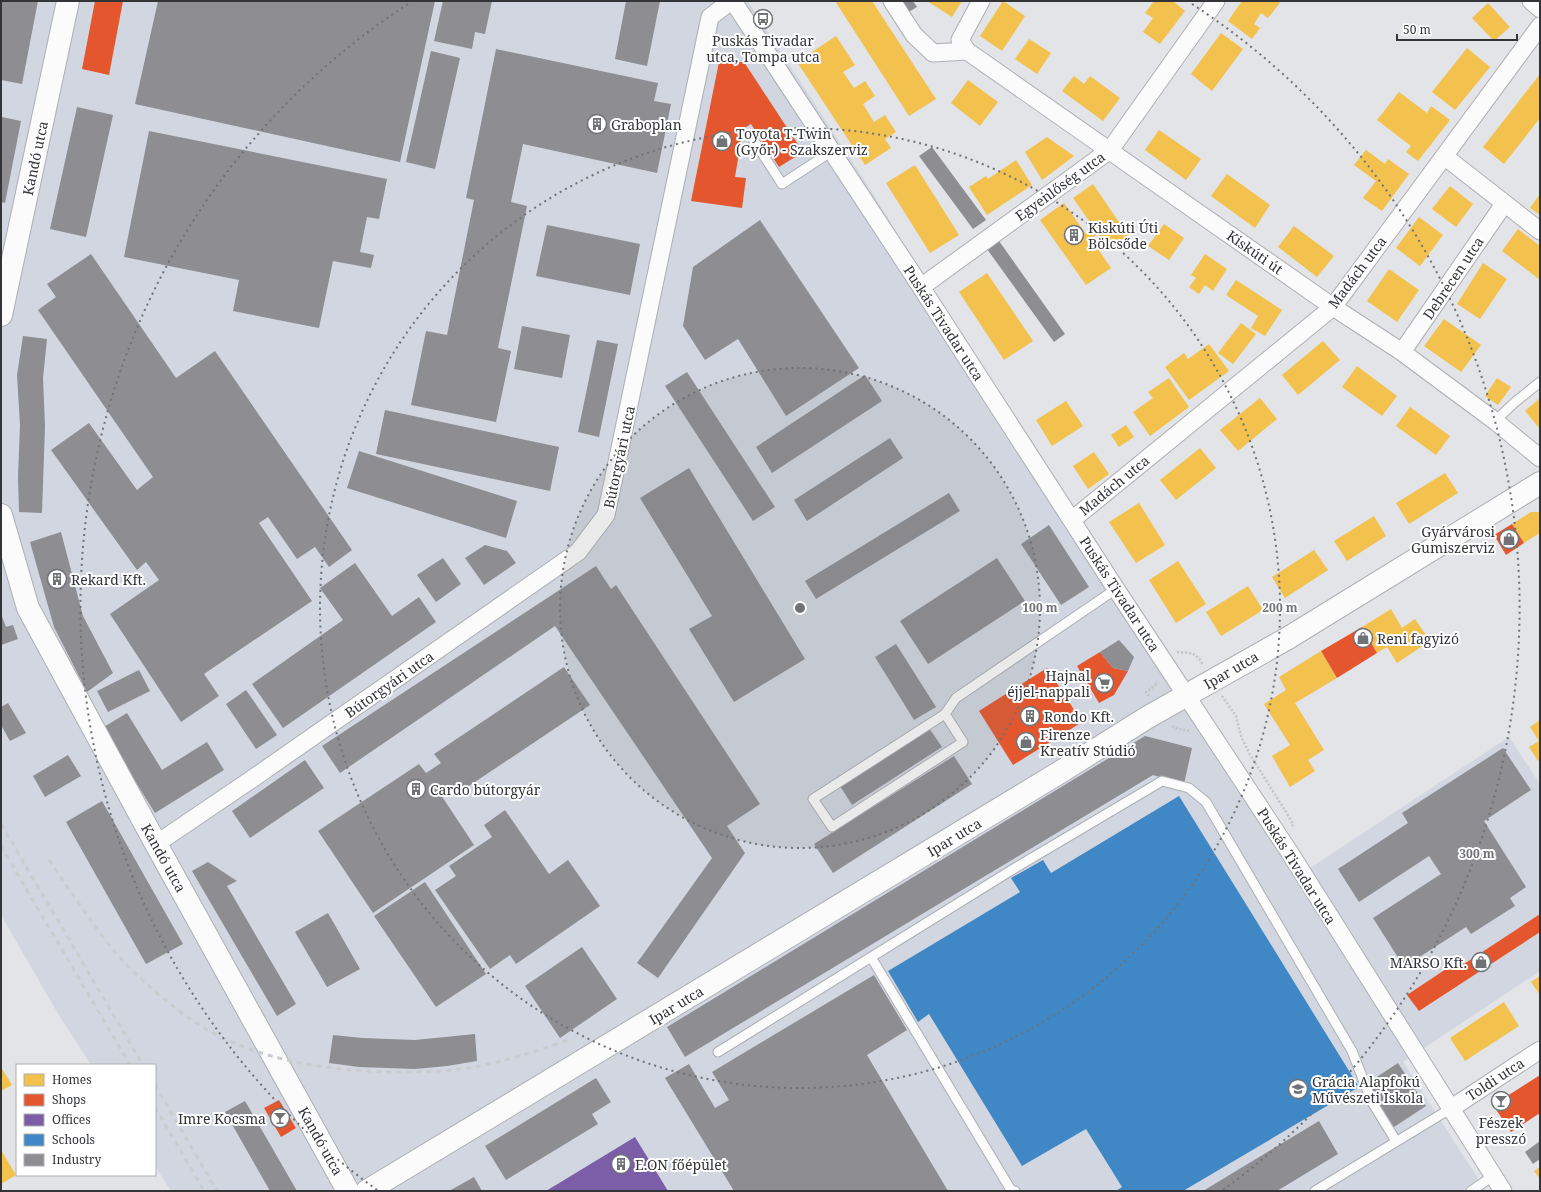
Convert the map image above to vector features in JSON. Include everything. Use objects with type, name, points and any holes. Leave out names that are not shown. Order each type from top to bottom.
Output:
[{"type":"street","name":"Kandó utca","points":[[1,315],[68,1]]},
{"type":"street","name":"Puskás Tivadar utca","points":[[732,1],[832,151],[1116,589],[1290,853],[1503,1191]]},
{"type":"street","name":"Bútorgyári utca","points":[[156,844],[578,552],[606,515],[710,17],[732,1]]},
{"type":"street","points":[[892,1],[914,35],[933,53],[964,45],[981,1]]},
{"type":"street","name":"Egyenlőség utca","points":[[921,287],[1110,150],[1216,1]]},
{"type":"street","points":[[1532,1],[1540,10]]},
{"type":"street","name":"Madách utca","points":[[1072,520],[1332,307],[1540,26]]},
{"type":"street","name":"Kiskúti út","points":[[964,45],[1332,307],[1402,352],[1495,421],[1540,458]]},
{"type":"street","points":[[1444,156],[1540,231]]},
{"type":"street","name":"Debrecen utca","points":[[1402,352],[1504,204]]},
{"type":"street","name":"Ipar utca","points":[[367,1191],[1058,774],[1148,717],[1288,638],[1540,483]]},
{"type":"street","name":"Kandó utca","points":[[1,515],[28,608],[156,844],[348,1191]]},
{"type":"street","name":"Toldi utca","points":[[1450,1109],[1540,1050]]},
{"type":"lane","points":[[751,136],[782,184],[832,151]]},
{"type":"lane","points":[[1495,421],[1540,382]]},
{"type":"lane","points":[[945,714],[963,742],[832,827],[813,799],[945,714],[956,698],[1116,589]]},
{"type":"lane","points":[[718,1052],[1015,868],[1162,781],[1189,788],[1206,802],[1210,808],[1352,1051],[1372,1102],[1396,1141]]},
{"type":"lane","points":[[871,957],[1011,1190],[1015,1191]]},
{"type":"lane","points":[[1315,1191],[1450,1109]]},
{"type":"lane","points":[[1471,1191],[1494,1176]]},
{"type":"path","points":[[1176,652],[1191,653],[1197,656],[1201,661]]},
{"type":"path","points":[[1236,716],[1241,736],[1249,753]]},
{"type":"path","points":[[1169,724],[1175,728],[1191,731]]},
{"type":"shaded area","points":[[1,1],[748,1],[870,189],[1196,722],[1298,876],[1509,737],[1540,784],[1540,971],[1403,1062],[1486,1191],[171,1191],[156,1168],[156,1064],[90,1064],[57,1012],[1,915]]},
{"type":"building: Homes","points":[[835,1],[872,1],[936,99],[909,116]]},
{"type":"building: Homes","points":[[927,1],[962,1],[952,17]]},
{"type":"building: Homes","points":[[1003,1],[1025,16],[1002,51],[980,36]]},
{"type":"building: Homes","points":[[1154,1],[1173,1],[1185,11],[1160,44],[1143,32],[1153,18],[1145,13]]},
{"type":"building: Homes","points":[[1242,1],[1277,1],[1280,3],[1268,18],[1261,13],[1254,24],[1260,28],[1252,39],[1228,21]]},
{"type":"building: Homes","points":[[1488,3],[1510,27],[1494,41],[1472,18]]},
{"type":"building: Homes","points":[[1221,33],[1243,49],[1212,91],[1191,74]]},
{"type":"building: Homes","points":[[836,36],[855,65],[843,72],[854,88],[865,81],[875,96],[863,104],[874,122],[885,115],[896,132],[885,139],[891,148],[865,165],[797,62]]},
{"type":"building: Homes","points":[[1029,39],[1051,53],[1037,74],[1015,59]]},
{"type":"building: Homes","points":[[1467,48],[1490,67],[1455,110],[1432,92]]},
{"type":"building: Homes","points":[[1540,74],[1540,118],[1504,164],[1483,147]]},
{"type":"building: Homes","points":[[1074,76],[1084,84],[1090,76],[1120,98],[1103,121],[1062,91]]},
{"type":"building: Homes","points":[[968,80],[998,102],[980,126],[951,103]]},
{"type":"building: Homes","points":[[1399,92],[1427,113],[1431,106],[1450,120],[1418,161],[1406,152],[1411,146],[1377,120]]},
{"type":"building: Homes","points":[[1159,130],[1201,159],[1186,180],[1145,150]]},
{"type":"building: Homes","points":[[1047,137],[1074,156],[1042,180],[1025,152]]},
{"type":"building: Homes","points":[[1366,150],[1385,164],[1388,159],[1409,174],[1382,211],[1363,198],[1376,181],[1354,165]]},
{"type":"building: Homes","points":[[1016,160],[1032,185],[987,215],[969,187],[986,176],[988,179]]},
{"type":"building: Homes","points":[[915,165],[959,235],[930,253],[886,183]]},
{"type":"building: Homes","points":[[1227,174],[1270,205],[1255,228],[1211,196]]},
{"type":"building: Homes","name":"Kiskúti Úti Bölcsőde","points":[[1093,184],[1129,237],[1109,250],[1098,234],[1091,239],[1111,268],[1086,285],[1040,220],[1064,203],[1086,234],[1094,228],[1073,198]]},
{"type":"building: Homes","points":[[1450,186],[1473,204],[1456,227],[1432,209]]},
{"type":"building: Homes","points":[[1540,194],[1540,215],[1530,208]]},
{"type":"building: Homes","points":[[1419,217],[1443,235],[1420,266],[1396,248]]},
{"type":"building: Homes","points":[[1164,224],[1184,238],[1169,260],[1148,246]]},
{"type":"building: Homes","points":[[1294,226],[1334,256],[1317,277],[1278,247]]},
{"type":"building: Homes","points":[[1518,229],[1540,246],[1539,279],[1502,251]]},
{"type":"building: Homes","points":[[1205,254],[1227,269],[1213,291],[1205,285],[1199,294],[1189,287],[1196,278],[1191,275]]},
{"type":"building: Homes","points":[[1483,263],[1507,279],[1480,319],[1457,304]]},
{"type":"building: Homes","points":[[1389,269],[1419,290],[1397,322],[1367,301]]},
{"type":"building: Homes","points":[[987,273],[1033,341],[1004,360],[959,292]]},
{"type":"building: Homes","points":[[1236,280],[1282,310],[1265,336],[1251,328],[1258,316],[1226,295]]},
{"type":"building: Homes","points":[[1444,319],[1481,345],[1461,372],[1424,346]]},
{"type":"building: Homes","points":[[1241,323],[1256,334],[1233,364],[1218,353]]},
{"type":"building: Homes","points":[[1323,341],[1340,360],[1298,395],[1282,375]]},
{"type":"building: Homes","points":[[1209,344],[1229,371],[1189,400],[1165,367],[1184,353],[1188,359]]},
{"type":"building: Homes","points":[[1357,366],[1397,396],[1382,416],[1342,387]]},
{"type":"building: Homes","points":[[1169,378],[1189,407],[1150,436],[1133,412],[1153,398],[1148,392]]},
{"type":"building: Homes","points":[[1497,378],[1511,387],[1498,405],[1485,396]]},
{"type":"building: Homes","points":[[1260,398],[1277,419],[1238,451],[1220,430]]},
{"type":"building: Homes","points":[[1540,398],[1540,429],[1525,411]]},
{"type":"building: Homes","points":[[1066,401],[1083,426],[1052,446],[1036,420]]},
{"type":"building: Homes","points":[[1410,407],[1450,436],[1436,455],[1396,426]]},
{"type":"building: Homes","points":[[1126,425],[1134,437],[1119,447],[1111,435]]},
{"type":"building: Homes","points":[[1200,448],[1216,468],[1176,500],[1160,480]]},
{"type":"building: Homes","points":[[1094,452],[1109,474],[1088,489],[1073,466]]},
{"type":"building: Homes","points":[[1445,473],[1458,493],[1409,524],[1396,503]]},
{"type":"building: Homes","points":[[1139,503],[1165,545],[1136,563],[1109,522]]},
{"type":"building: Homes","points":[[1531,512],[1540,512],[1540,534],[1524,543],[1512,524]]},
{"type":"building: Homes","points":[[1374,516],[1386,536],[1347,561],[1334,541]]},
{"type":"building: Homes","points":[[1314,550],[1328,570],[1285,598],[1272,577]]},
{"type":"building: Homes","points":[[1178,561],[1206,604],[1176,623],[1149,580]]},
{"type":"building: Homes","points":[[1248,586],[1263,610],[1221,636],[1206,612]]},
{"type":"building: Homes","points":[[1391,609],[1402,628],[1415,619],[1430,641],[1397,663],[1387,647],[1377,653],[1362,627]]},
{"type":"building: Homes","points":[[1321,651],[1337,678],[1295,703],[1324,750],[1308,760],[1315,771],[1290,787],[1272,756],[1290,745],[1264,704],[1286,690],[1279,677]]},
{"type":"building: Homes","points":[[1540,720],[1540,760],[1538,761],[1529,747],[1539,741],[1530,727]]},
{"type":"building: Homes","points":[[1540,976],[1540,995],[1531,982]]},
{"type":"building: Homes","points":[[1504,1002],[1519,1026],[1465,1061],[1450,1038]]},
{"type":"building: Homes","points":[[1,1067],[12,1085],[1,1091]]},
{"type":"building: Homes","points":[[1,1150],[16,1175],[1,1184]]},
{"type":"building: Homes","points":[[1540,1167],[1540,1179],[1534,1171]]},
{"type":"building: Shops","points":[[95,1],[123,1],[109,75],[82,69]]},
{"type":"building: Shops","name":"Toyota T-Twin (Győr) - Szakszerviz","points":[[719,62],[744,62],[803,152],[779,167],[751,124],[743,129],[735,177],[746,178],[742,208],[691,201]]},
{"type":"building: Shops","name":"Gyárvárosi Gumiszerviz","points":[[1512,524],[1524,543],[1506,555],[1494,535]]},
{"type":"building: Shops","points":[[1362,627],[1377,653],[1337,678],[1321,651]]},
{"type":"building: Shops","name":"Hajnal éjjel-nappali","points":[[1100,652],[1113,668],[1128,671],[1114,695],[1099,703],[1077,666]]},
{"type":"building: Shops","name":"Rondo Kft.","points":[[1047,668],[1082,722],[1013,765],[979,711]]},
{"type":"building: Shops","name":"MARSO Kft.","points":[[1540,914],[1540,932],[1419,1011],[1407,995],[1461,959],[1464,964]]},
{"type":"building: Shops","points":[[1540,1075],[1540,1113],[1511,1132],[1493,1105]]},
{"type":"building: Shops","name":"Imre Kocsma","points":[[279,1100],[296,1128],[281,1137],[264,1108]]},
{"type":"building: Offices","name":"E.ON főépület","points":[[635,1137],[668,1191],[546,1191]]},
{"type":"building: Schools","points":[[1179,796],[1359,1087],[1183,1191],[1116,1191],[1122,1187],[1086,1129],[1022,1166],[929,1014],[918,1022],[888,971],[1020,892],[1011,878],[1043,860],[1051,873]]},
{"type":"building: Industry","points":[[1,1],[38,1],[22,84],[1,80]]},
{"type":"building: Industry","points":[[158,1],[435,1],[400,162],[135,104]]},
{"type":"building: Industry","points":[[443,1],[492,1],[485,34],[475,32],[472,49],[434,41]]},
{"type":"building: Industry","points":[[626,1],[660,1],[647,66],[615,59]]},
{"type":"building: Industry","points":[[899,1],[913,1],[917,7],[907,13]]},
{"type":"building: Industry","points":[[496,49],[658,83],[654,101],[671,104],[657,173],[523,144],[511,202],[527,206],[498,348],[511,351],[496,422],[411,405],[426,331],[447,335],[474,200],[466,198]]},
{"type":"building: Industry","points":[[431,51],[460,58],[435,169],[406,162]]},
{"type":"building: Industry","points":[[77,107],[113,115],[86,237],[50,229]]},
{"type":"building: Industry","points":[[2,117],[21,121],[5,203],[1,202]]},
{"type":"building: Industry","points":[[149,131],[387,179],[379,219],[367,217],[360,252],[374,255],[371,268],[333,261],[319,328],[233,311],[239,280],[124,257]]},
{"type":"building: Industry","points":[[932,147],[986,220],[973,229],[919,156]]},
{"type":"building: Industry","points":[[760,220],[859,368],[786,416],[738,339],[705,360],[683,326],[693,267]]},
{"type":"building: Industry","points":[[547,225],[640,244],[630,295],[536,276]]},
{"type":"building: Industry","points":[[999,241],[1065,334],[1054,342],[987,249]]},
{"type":"building: Industry","points":[[91,254],[176,378],[215,351],[352,550],[329,567],[315,547],[297,559],[268,517],[259,523],[312,601],[204,674],[219,696],[181,722],[110,614],[159,580],[146,562],[137,570],[51,450],[89,423],[137,490],[153,477],[38,310],[56,297],[47,284]]},
{"type":"building: Industry","points":[[522,326],[570,335],[562,378],[514,369]]},
{"type":"building: Industry","points":[[23,336],[47,339],[43,378],[45,426],[42,513],[19,512],[18,477],[20,425],[17,375]]},
{"type":"building: Industry","points":[[597,340],[618,344],[599,437],[578,432]]},
{"type":"building: Industry","points":[[687,372],[775,507],[753,521],[665,386]]},
{"type":"building: Industry","points":[[865,375],[882,401],[772,473],[756,447]]},
{"type":"building: Industry","points":[[385,410],[559,447],[550,491],[376,454]]},
{"type":"building: Industry","points":[[890,438],[903,458],[807,521],[794,500]]},
{"type":"building: Industry","points":[[359,451],[517,501],[506,538],[347,488]]},
{"type":"building: Industry","points":[[689,468],[805,659],[734,702],[689,629],[712,616],[640,498]]},
{"type":"building: Industry","points":[[949,493],[960,511],[816,599],[805,581]]},
{"type":"building: Industry","points":[[1049,525],[1089,587],[1061,605],[1021,544]]},
{"type":"building: Industry","name":"Rekard Kft.","points":[[61,532],[83,616],[113,673],[87,692],[54,627],[30,542]]},
{"type":"building: Industry","points":[[485,545],[507,551],[516,563],[484,585],[465,558]]},
{"type":"building: Industry","points":[[443,558],[461,584],[436,602],[417,575]]},
{"type":"building: Industry","points":[[997,558],[1025,601],[928,664],[900,621]]},
{"type":"building: Industry","points":[[355,563],[392,616],[419,597],[436,622],[283,728],[252,684],[343,620],[320,588]]},
{"type":"building: Industry","points":[[596,566],[611,589],[616,585],[760,804],[727,826],[745,853],[658,978],[637,963],[712,858],[555,626],[340,773],[322,746]]},
{"type":"building: Industry","points":[[1,614],[6,627],[13,625],[18,639],[1,645]]},
{"type":"building: Industry","points":[[1119,640],[1134,657],[1128,671],[1113,668],[1100,652]]},
{"type":"building: Industry","points":[[896,644],[936,707],[914,720],[875,657]]},
{"type":"building: Industry","name":"Cardo bútorgyár","points":[[564,667],[590,705],[460,792],[455,785],[441,795],[474,845],[373,913],[318,831],[419,764],[426,773],[441,763],[434,754]]},
{"type":"building: Industry","points":[[139,670],[150,691],[108,712],[97,691]]},
{"type":"building: Industry","points":[[246,690],[277,735],[256,749],[226,704]]},
{"type":"building: Industry","points":[[8,703],[26,733],[10,741],[1,725],[1,707]]},
{"type":"building: Industry","points":[[127,713],[162,770],[207,742],[224,770],[155,813],[102,728]]},
{"type":"building: Industry","points":[[929,728],[942,747],[852,805],[840,786]]},
{"type":"building: Industry","points":[[1145,736],[1192,748],[1184,784],[1153,775],[685,1057],[667,1027]]},
{"type":"building: Industry","points":[[1503,748],[1531,790],[1484,821],[1526,887],[1510,898],[1515,906],[1471,934],[1466,927],[1404,967],[1373,918],[1441,874],[1429,856],[1359,902],[1338,869],[1408,823],[1402,813]]},
{"type":"building: Industry","points":[[68,755],[81,776],[45,797],[33,776]]},
{"type":"building: Industry","points":[[954,756],[972,784],[833,873],[814,844]]},
{"type":"building: Industry","points":[[305,760],[324,788],[250,838],[232,811]]},
{"type":"building: Industry","points":[[102,801],[183,944],[146,964],[66,822]]},
{"type":"building: Industry","points":[[505,810],[549,874],[568,860],[600,906],[516,964],[510,955],[490,969],[435,890],[456,876],[449,866],[492,837],[484,825]]},
{"type":"building: Industry","points":[[208,862],[237,881],[227,886],[296,1004],[277,1016],[192,871]]},
{"type":"building: Industry","points":[[425,882],[486,974],[436,1007],[374,916]]},
{"type":"building: Industry","points":[[328,913],[360,969],[327,987],[295,932]]},
{"type":"building: Industry","points":[[582,947],[617,999],[560,1038],[525,986]]},
{"type":"building: Industry","points":[[874,975],[907,1030],[867,1055],[948,1191],[734,1191],[665,1078],[689,1064],[715,1108],[729,1100],[712,1072]]},
{"type":"building: Industry","points":[[475,1034],[477,1061],[415,1069],[359,1067],[329,1063],[333,1035],[362,1038],[415,1040]]},
{"type":"building: Industry","points":[[1398,1063],[1426,1106],[1394,1127],[1366,1084]]},
{"type":"building: Industry","points":[[596,1078],[611,1102],[592,1114],[598,1124],[506,1180],[485,1146]]},
{"type":"building: Industry","points":[[245,1101],[297,1191],[270,1191],[225,1112]]},
{"type":"building: Industry","points":[[1319,1121],[1338,1154],[1277,1191],[1203,1191]]},
{"type":"building: Industry","points":[[1540,1141],[1540,1159],[1533,1164],[1525,1152]]},
{"type":"building: Industry","points":[[474,1177],[482,1191],[449,1191]]},
{"type":"railway","points":[[1,824],[142,1064]]},
{"type":"railway","points":[[1,846],[129,1064]]},
{"type":"railway","points":[[49,860],[106,941],[132,970],[152,989],[193,1021],[238,1045],[287,1060],[312,1065],[337,1069],[388,1072],[434,1071],[469,1068],[492,1064],[570,1039]]},
{"type":"railway","points":[[156,1087],[217,1191]]},
{"type":"railway","points":[[156,1109],[204,1191]]},
{"type":"place","name":"Puskás Tivadar utca, Tompa utca","points":[[763,19]]},
{"type":"place","name":"Graboplan","points":[[597,124]]},
{"type":"place","name":"Toyota T-Twin (Győr) - Szakszerviz","points":[[722,141]]},
{"type":"place","name":"Kiskúti Úti Bölcsőde","points":[[1074,235]]},
{"type":"place","name":"Gyárvárosi Gumiszerviz","points":[[1509,539]]},
{"type":"place","name":"Rekard Kft.","points":[[57,579]]},
{"type":"place","name":"Reni fagyizó","points":[[1363,638]]},
{"type":"place","name":"Hajnal éjjel-nappali","points":[[1104,683]]},
{"type":"place","name":"Rondo Kft.","points":[[1030,716]]},
{"type":"place","name":"Firenze Kreatív Stúdió","points":[[1026,742]]},
{"type":"place","name":"Cardo bútorgyár","points":[[416,789]]},
{"type":"place","name":"MARSO Kft.","points":[[1481,962]]},
{"type":"place","name":"Grácia Alapfokú Művészeti Iskola","points":[[1298,1089]]},
{"type":"place","name":"Fészek presszó","points":[[1501,1101]]},
{"type":"place","name":"Imre Kocsma","points":[[280,1118]]},
{"type":"place","name":"E.ON főépület","points":[[621,1164]]}]
